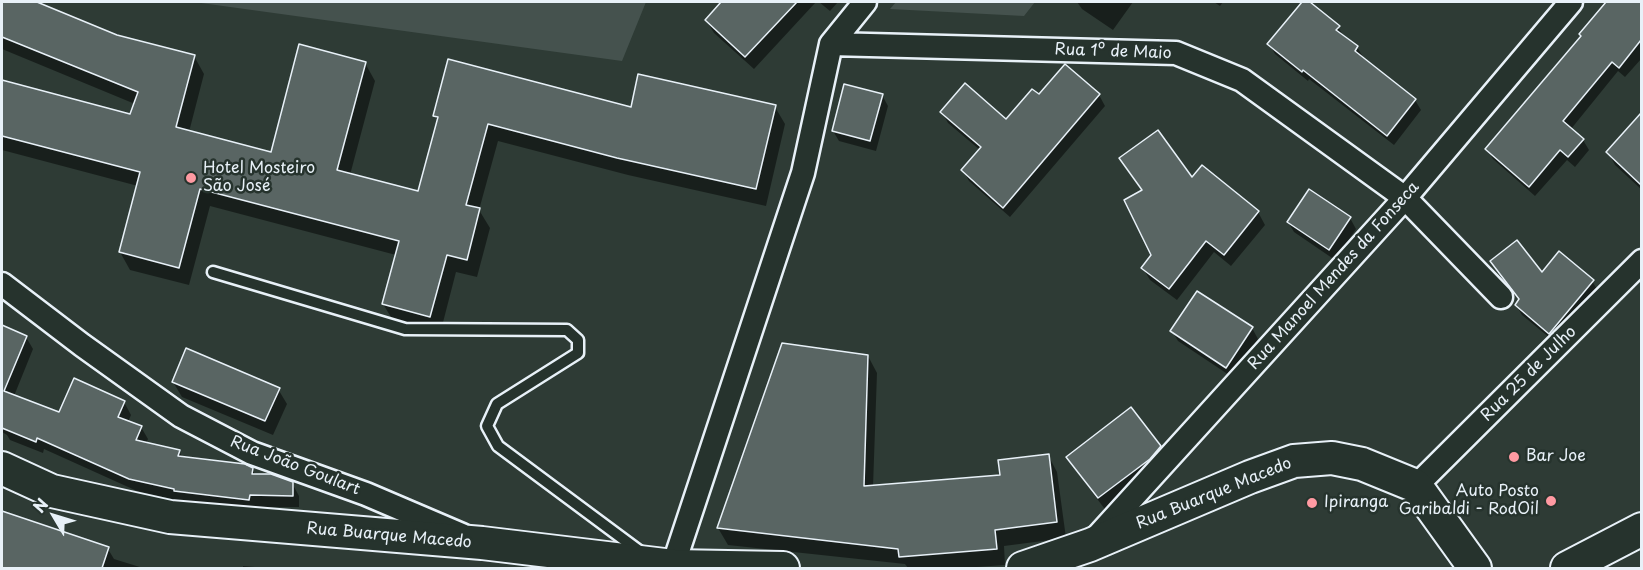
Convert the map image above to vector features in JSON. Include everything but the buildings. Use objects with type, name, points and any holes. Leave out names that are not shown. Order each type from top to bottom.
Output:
[{"type":"main road","name":"Rua Buarque Macedo","points":[[1023,568],[1090,545],[1250,477],[1294,461],[1332,458],[1362,464],[1416,486]]},
{"type":"main road","name":"Rua Buarque Macedo","points":[[2,468],[52,491],[170,517],[482,543],[665,564],[783,568]]},
{"type":"main road","points":[[1416,486],[1474,568]]},
{"type":"main road","points":[[1567,568],[1641,529]]},
{"type":"street","points":[[665,564],[803,173],[831,44],[865,2]]},
{"type":"street","name":"Rua Manoel Mendes da Fonseca","points":[[1090,545],[1405,198],[1571,2]]},
{"type":"street","name":"Rua 1º de Maio","points":[[831,44],[1176,53],[1242,80],[1405,198],[1501,297]]},
{"type":"street","name":"Rua 25 de Julho","points":[[1416,486],[1641,261]]},
{"type":"street","name":"Rua João Goulart","points":[[2,284],[181,416],[252,453],[366,494],[482,543]]},
{"type":"lane","points":[[213,272],[405,328],[567,330],[578,340],[578,353],[498,404],[487,426],[498,446],[665,564]]},
{"type":"shaded area","points":[[194,2],[646,2],[622,61]]},
{"type":"shaded area","points":[[896,2],[1035,2],[1024,16],[890,9]]},
{"type":"place","name":"Hotel Mosteiro São José","points":[[191,178]]},
{"type":"place","name":"Bar Joe","points":[[1514,457]]},
{"type":"place","name":"Auto Posto Garibaldi - RodOil","points":[[1551,501]]},
{"type":"place","name":"Ipiranga","points":[[1312,503]]}]
